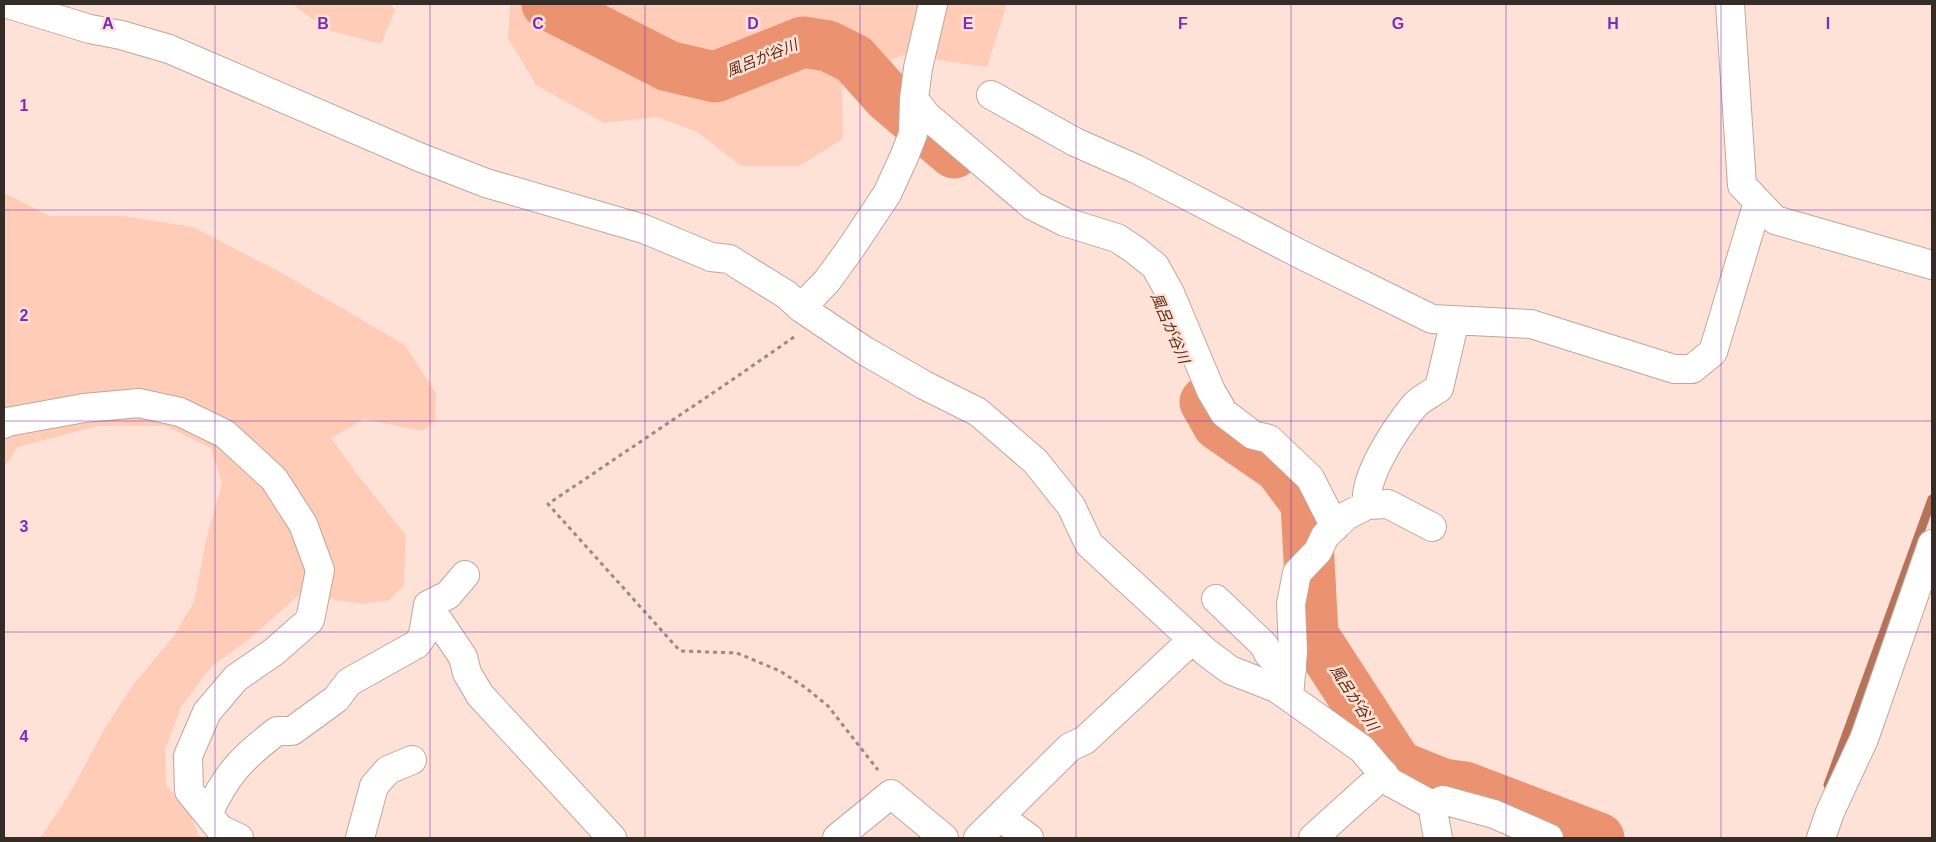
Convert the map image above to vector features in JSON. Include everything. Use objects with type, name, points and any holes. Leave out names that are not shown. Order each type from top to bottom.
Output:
[{"type":"street","points":[[8,4],[90,29],[121,34],[169,49],[420,157],[486,183],[644,229],[711,257],[729,259],[787,296],[865,351],[924,385],[978,412],[1001,429],[1035,461],[1071,506],[1090,544],[1192,640],[1230,670],[1276,688],[1362,749],[1390,782],[1432,805]]},
{"type":"street","points":[[808,312],[887,194],[913,134],[914,99],[918,68],[933,4]]},
{"type":"street","points":[[1730,4],[1742,185],[1776,220],[1932,265]]},
{"type":"street","points":[[991,95],[1075,142],[1136,169],[1298,253],[1432,319],[1531,324],[1674,369],[1692,368],[1713,352],[1758,202]]},
{"type":"street","points":[[914,99],[926,115],[1033,206],[1065,222],[1116,238],[1155,266],[1170,292],[1211,391],[1224,413],[1253,435],[1269,439],[1310,478],[1335,527]]},
{"type":"street","points":[[1367,505],[1366,496],[1370,480],[1384,450],[1415,405],[1439,388],[1454,320]]},
{"type":"street","points":[[4,424],[84,408],[139,404],[180,412],[225,434],[274,479],[303,524],[320,570],[310,620],[275,651],[236,678],[207,712],[188,756],[189,791],[220,829],[239,838]]},
{"type":"street","points":[[1289,697],[1293,651],[1291,604],[1297,573],[1318,551],[1325,536],[1346,516],[1367,505],[1388,504],[1432,527]]},
{"type":"street","points":[[1821,838],[1830,812],[1864,739],[1932,544]]},
{"type":"street","points":[[428,605],[448,595],[465,575]]},
{"type":"street","points":[[1216,600],[1264,645],[1270,655],[1292,669]]},
{"type":"street","points":[[208,814],[225,779],[247,755],[277,731],[292,731],[336,699],[349,682],[417,644],[423,635],[428,605]]},
{"type":"street","points":[[428,605],[463,657],[467,674],[480,695],[612,838]]},
{"type":"street","points":[[978,838],[1070,747],[1085,740],[1192,640]]},
{"type":"street","points":[[360,838],[374,786],[388,770],[412,760]]},
{"type":"street","points":[[1313,838],[1384,774]]},
{"type":"street","points":[[837,838],[891,794],[944,838]]},
{"type":"street","points":[[1432,805],[1443,800],[1494,814],[1549,838]]},
{"type":"street","points":[[1432,805],[1438,838]]},
{"type":"street","points":[[1000,817],[1029,838]]},
{"type":"path","points":[[808,312],[787,342],[548,504],[680,651],[737,653],[780,671],[806,688],[828,706],[855,738],[888,784],[891,794]]},
{"type":"shaded area","points":[[292,4],[391,4],[395,10],[381,44],[328,30]]},
{"type":"shaded area","points":[[510,4],[1007,4],[987,67],[902,55],[842,83],[843,139],[799,166],[741,166],[697,132],[657,117],[604,123],[536,85],[508,38]]},
{"type":"shaded area","points":[[4,193],[50,216],[124,216],[193,227],[282,273],[405,345],[436,393],[435,421],[422,431],[364,419],[331,438],[406,535],[404,585],[389,600],[363,604],[302,592],[248,640],[212,666],[181,707],[165,750],[166,785],[190,814],[200,838],[40,838],[67,798],[105,728],[133,685],[173,637],[194,602],[206,540],[222,483],[211,448],[166,426],[98,426],[18,447],[4,467]]},
{"type":"waterway","name":"風呂が谷川","points":[[547,4],[668,66],[715,77],[803,42],[828,46],[854,59],[888,97],[954,153]]},
{"type":"waterway","name":"風呂が谷川","points":[[1205,402],[1218,425],[1279,467],[1306,503],[1313,635],[1398,766],[1443,784],[1465,787],[1599,838]]},
{"type":"waterway","points":[[1828,785],[1932,499]]}]
